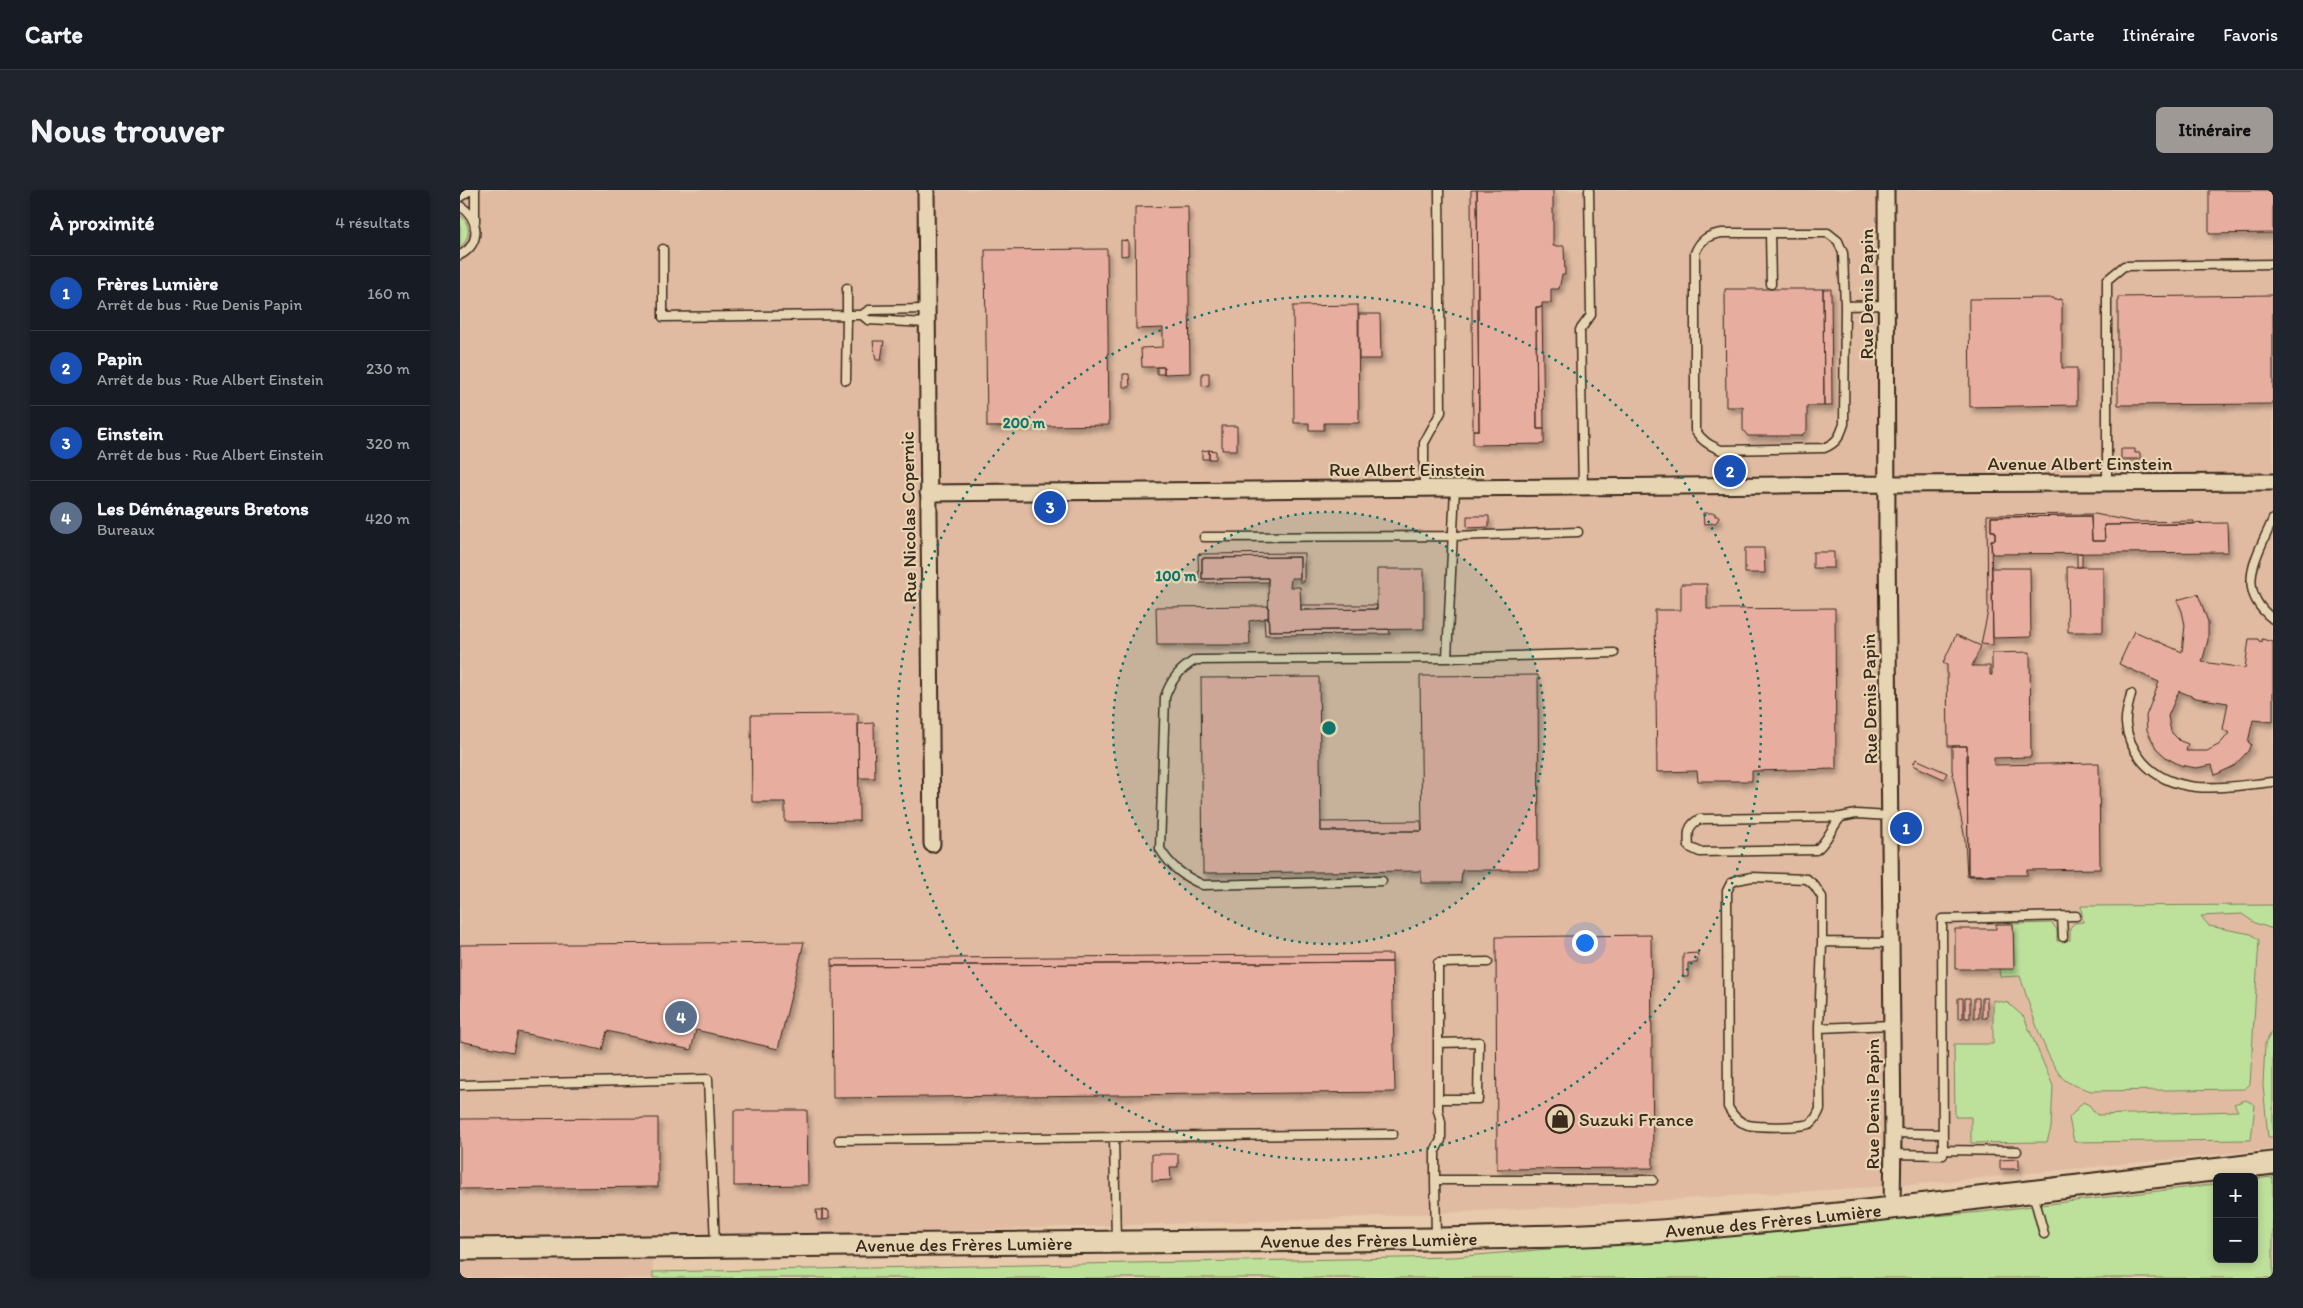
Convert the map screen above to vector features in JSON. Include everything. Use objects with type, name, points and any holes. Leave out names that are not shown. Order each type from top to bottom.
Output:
[{"type":"street","name":"Rue Nicolas Copernic","points":[[926,190],[932,844]]},
{"type":"street","name":"Rue Denis Papin","points":[[1886,190],[1892,1208]]},
{"type":"street","name":"Avenue Albert Einstein","points":[[1887,484],[2273,482]]},
{"type":"street","name":"Rue Albert Einstein","points":[[928,492],[1887,484]]},
{"type":"street","name":"Avenue des Frères Lumière","points":[[460,1249],[1116,1243],[1572,1236],[1684,1229],[1892,1208],[2273,1162]]},
{"type":"lane","points":[[460,197],[470,190]]},
{"type":"lane","points":[[460,255],[470,248],[474,241],[476,190]]},
{"type":"lane","points":[[1424,489],[1424,443],[1441,412],[1440,190]]},
{"type":"lane","points":[[1583,488],[1580,330],[1591,315],[1589,190]]},
{"type":"lane","points":[[460,206],[472,216],[475,224]]},
{"type":"lane","points":[[1722,233],[1828,234],[1838,241],[1843,253],[1845,306],[1844,424],[1840,436],[1833,445],[1824,448],[1721,450],[1707,445],[1699,437],[1694,430],[1695,253],[1699,243],[1711,234],[1722,233]]},
{"type":"lane","points":[[1770,233],[1771,284]]},
{"type":"lane","points":[[663,248],[663,317],[846,315],[862,316],[868,320],[927,316]]},
{"type":"lane","points":[[2106,484],[2107,280],[2124,266],[2273,264]]},
{"type":"lane","points":[[846,380],[847,288]]},
{"type":"lane","points":[[1845,306],[1886,306]]},
{"type":"lane","points":[[862,316],[869,310],[927,316]]},
{"type":"lane","points":[[1447,658],[1455,488]]},
{"type":"lane","points":[[2273,519],[2252,567],[2250,579],[2252,591],[2258,603],[2273,619]]},
{"type":"lane","points":[[1204,538],[1453,536],[1578,532]]},
{"type":"lane","points":[[1382,882],[1203,885],[1185,877],[1169,864],[1160,849],[1164,697],[1170,682],[1180,670],[1195,660],[1447,658],[1614,653]]},
{"type":"lane","points":[[2130,694],[2126,723],[2130,741],[2138,756],[2152,771],[2168,780],[2188,787],[2217,788],[2273,782]]},
{"type":"lane","points":[[1841,817],[1832,827],[1822,846],[1816,850],[1700,852],[1689,847],[1689,828],[1693,822],[1700,819],[1841,817],[1856,814],[1890,816]]},
{"type":"lane","points":[[1752,877],[1806,879],[1814,885],[1822,897],[1819,1028],[1820,1109],[1816,1118],[1811,1123],[1801,1126],[1748,1125],[1732,1116],[1728,1106],[1727,891],[1730,883],[1752,877]]},
{"type":"lane","points":[[2062,916],[2063,937]]},
{"type":"lane","points":[[1893,1154],[1943,1154],[1942,919],[2076,916]]},
{"type":"lane","points":[[1822,942],[1891,943]]},
{"type":"lane","points":[[1436,1239],[1434,1151],[1441,1140],[1438,1099],[1438,963],[1488,962]]},
{"type":"lane","points":[[1819,1028],[1892,1025]]},
{"type":"lane","points":[[1438,1043],[1479,1042],[1478,1099],[1438,1099]]},
{"type":"lane","points":[[460,1085],[708,1079],[715,1246]]},
{"type":"lane","points":[[1893,1133],[1943,1134]]},
{"type":"lane","points":[[838,1140],[1393,1134]]},
{"type":"lane","points":[[1114,1137],[1116,1243]]},
{"type":"lane","points":[[1943,1150],[2017,1151]]},
{"type":"lane","points":[[1435,1180],[1653,1180]]},
{"type":"lane","points":[[2032,1191],[2044,1234]]},
{"type":"shaded area","points":[[460,190],[2273,190],[2273,1149],[1920,1184],[1573,1206],[1324,1219],[652,1240],[653,1278],[460,1278]]},
{"type":"green space","points":[[460,215],[468,227],[468,235],[460,247]]},
{"type":"green space","points":[[2273,905],[2273,929],[2255,923],[2242,914],[2201,916],[2209,926],[2251,934],[2259,940],[2250,1084],[2245,1089],[2091,1091],[2072,1084],[2066,1081],[2059,1073],[2045,1048],[2020,976],[2000,977],[1999,969],[2014,968],[2013,924],[2052,923],[2057,930],[2057,941],[2070,940],[2070,928],[2074,923],[2083,922],[2081,906]]},
{"type":"green space","points":[[1993,1000],[2008,1003],[2024,1017],[2053,1086],[2051,1128],[2047,1142],[1971,1143],[1971,1117],[1955,1117],[1954,1044],[1993,1044]]},
{"type":"green space","points":[[2273,1029],[2273,1137],[2268,1137],[2263,1085],[2265,1044]]},
{"type":"green space","points":[[2246,1100],[2255,1105],[2251,1140],[2074,1142],[2069,1118],[2083,1102],[2089,1105],[2097,1115],[2238,1111],[2234,1104]]},
{"type":"green space","points":[[2273,1177],[2273,1278],[653,1278],[653,1272],[1454,1257],[1982,1212],[2213,1184],[2213,1263],[2258,1263],[2258,1179]]},
{"type":"building","points":[[1471,190],[1477,190],[1479,430],[1473,430]]},
{"type":"building","points":[[1477,190],[1553,190],[1553,246],[1564,246],[1565,275],[1562,275],[1559,289],[1551,289],[1551,303],[1542,303],[1542,307],[1536,307],[1537,429],[1544,429],[1544,444],[1473,445],[1473,430],[1479,430]]},
{"type":"building","points":[[2209,190],[2273,190],[2273,233],[2209,234]]},
{"type":"building","points":[[1188,206],[1190,373],[1164,374],[1164,367],[1142,367],[1141,348],[1163,347],[1163,328],[1136,329],[1135,207]]},
{"type":"building","points":[[1121,240],[1128,241],[1128,255],[1121,256]]},
{"type":"building","points":[[1107,249],[1109,425],[987,427],[985,250]]},
{"type":"building","points":[[1725,289],[1823,289],[1824,406],[1807,406],[1807,430],[1801,436],[1748,436],[1743,430],[1743,407],[1726,407]]},
{"type":"building","points":[[1823,289],[1831,289],[1832,406],[1824,406]]},
{"type":"building","points":[[2273,295],[2273,404],[2118,405],[2118,297]]},
{"type":"building","points":[[2054,298],[2054,300],[2062,299],[2062,368],[2077,368],[2077,405],[1970,407],[1969,299]]},
{"type":"building","points":[[1358,305],[1359,423],[1324,423],[1324,430],[1309,430],[1309,423],[1294,423],[1293,306]]},
{"type":"building","points":[[1536,307],[1542,307],[1544,429],[1537,429]]},
{"type":"building","points":[[1359,314],[1380,314],[1381,359],[1359,359]]},
{"type":"building","points":[[873,341],[884,341],[881,360],[876,360]]},
{"type":"building","points":[[1157,367],[1164,367],[1164,374],[1157,374]]},
{"type":"building","points":[[1202,373],[1209,373],[1209,385],[1202,386]]},
{"type":"building","points":[[1123,374],[1129,374],[1130,387],[1123,387]]},
{"type":"building","points":[[1222,426],[1237,426],[1237,450],[1222,450]]},
{"type":"building","points":[[2121,449],[2135,449],[2135,453],[2140,453],[2140,459],[2121,459]]},
{"type":"building","points":[[1209,450],[1216,451],[1216,459],[1209,459]]},
{"type":"building","points":[[1209,450],[1209,459],[1202,459],[1202,451]]},
{"type":"building","points":[[1703,513],[1715,513],[1715,516],[1719,516],[1718,520],[1715,523],[1704,524]]},
{"type":"building","points":[[2095,514],[2134,522],[2194,521],[2194,524],[2104,525],[2105,541],[2092,541],[2091,516],[1991,517],[1991,531],[1995,531],[1995,540],[1991,540],[1993,645],[1981,644],[1988,611],[1987,515]]},
{"type":"building","points":[[1467,516],[1489,516],[1489,527],[1467,528]]},
{"type":"building","points":[[2091,516],[2092,541],[2105,541],[2104,525],[2227,523],[2228,552],[1992,554],[1991,540],[1995,540],[1995,531],[1991,531],[1991,517]]},
{"type":"building","points":[[1745,548],[1764,548],[1765,573],[1745,573]]},
{"type":"building","points":[[1813,552],[1834,552],[1834,568],[1813,568]]},
{"type":"building","points":[[1304,553],[1304,582],[1300,582],[1300,557],[1202,558],[1202,579],[1268,578],[1268,582],[1199,583],[1198,554]]},
{"type":"building","points":[[2077,553],[2082,553],[2082,567],[2077,567]]},
{"type":"building","points":[[1300,557],[1300,578],[1291,578],[1290,587],[1300,587],[1301,610],[1377,609],[1377,569],[1424,569],[1424,629],[1269,631],[1268,578],[1202,579],[1202,558]]},
{"type":"building","points":[[2067,567],[2103,567],[2103,632],[2068,632]]},
{"type":"building","points":[[1992,568],[2030,568],[2031,637],[1993,638]]},
{"type":"building","points":[[1681,584],[1707,584],[1707,609],[1835,608],[1836,769],[1752,771],[1752,781],[1698,781],[1697,771],[1657,772],[1655,610],[1681,610]]},
{"type":"building","points":[[2198,594],[2208,622],[2208,640],[2202,662],[2245,668],[2249,639],[2258,639],[2262,642],[2262,639],[2273,642],[2273,722],[2253,720],[2248,742],[2251,744],[2248,751],[2234,766],[2215,775],[2212,765],[2196,768],[2180,765],[2167,758],[2156,748],[2147,730],[2146,716],[2159,682],[2119,664],[2134,631],[2182,652],[2185,625],[2177,600]],"holes":[[[2179,691],[2196,698],[2228,703],[2223,729],[2229,733],[2220,744],[2207,751],[2186,751],[2188,744],[2180,741],[2171,732],[2168,716]]]},
{"type":"building","points":[[1301,605],[1377,605],[1377,609],[1301,610]]},
{"type":"building","points":[[1268,606],[1268,618],[1249,621],[1250,645],[1157,645],[1156,607]]},
{"type":"building","points":[[1264,618],[1268,618],[1269,631],[1389,629],[1390,634],[1265,635]]},
{"type":"building","points":[[1956,635],[1981,646],[1972,666],[1990,666],[1990,675],[1992,675],[1992,653],[2030,652],[2031,757],[1994,758],[1994,765],[2099,763],[2100,869],[2027,870],[2027,875],[1968,875],[1967,746],[1948,746],[1947,665],[1943,663]]},
{"type":"building","points":[[1538,675],[1539,870],[1462,870],[1461,883],[1421,883],[1421,871],[1203,873],[1201,678],[1319,677],[1321,831],[1422,831],[1420,676]]},
{"type":"building","points":[[858,714],[859,821],[785,822],[785,802],[752,802],[751,715]]},
{"type":"building","points":[[874,723],[875,778],[859,778],[858,724]]},
{"type":"building","points":[[1952,746],[1967,746],[1968,875],[1996,876],[1967,876],[1965,839],[1952,770]]},
{"type":"building","points":[[1916,759],[1947,773],[1944,779],[1913,765]]},
{"type":"building","points":[[1421,821],[1422,831],[1321,831],[1321,822]]},
{"type":"building","points":[[1996,924],[2013,924],[2014,969],[1955,969],[1955,929],[1996,929]]},
{"type":"building","points":[[1651,935],[1653,1168],[1497,1169],[1496,937]]},
{"type":"building","points":[[804,942],[778,1049],[696,1030],[691,1050],[607,1031],[602,1050],[518,1032],[513,1052],[460,1041],[460,945]]},
{"type":"building","points":[[1698,953],[1697,963],[1688,963],[1688,977],[1683,977],[1683,954]]},
{"type":"building","points":[[1392,954],[1392,962],[832,966],[832,959]]},
{"type":"building","points":[[1392,962],[1395,1092],[833,1098],[832,966]]},
{"type":"building","points":[[1958,998],[1963,998],[1963,1018],[1958,1018]]},
{"type":"building","points":[[1965,998],[1970,998],[1970,1018],[1965,1018]]},
{"type":"building","points":[[1974,998],[1979,998],[1979,1018],[1974,1018]]},
{"type":"building","points":[[1982,998],[1987,998],[1987,1018],[1982,1018]]},
{"type":"building","points":[[734,1110],[807,1110],[808,1185],[734,1186]]},
{"type":"building","points":[[658,1118],[658,1187],[460,1189],[460,1119]]},
{"type":"building","points":[[1152,1154],[1178,1154],[1178,1167],[1170,1167],[1171,1180],[1152,1181]]},
{"type":"building","points":[[2019,1159],[2019,1169],[2000,1169],[2000,1160]]},
{"type":"building","points":[[816,1210],[822,1210],[822,1220],[817,1220]]},
{"type":"building","points":[[822,1210],[829,1211],[829,1219],[822,1220]]},
{"type":"place","name":"Papin","points":[[1730,471]]},
{"type":"place","name":"Einstein","points":[[1050,507]]},
{"type":"place","name":"Frères Lumière","points":[[1906,828]]},
{"type":"place","name":"Les Déménageurs Bretons","points":[[681,1017]]},
{"type":"place","name":"Suzuki France","points":[[1560,1119]]}]
